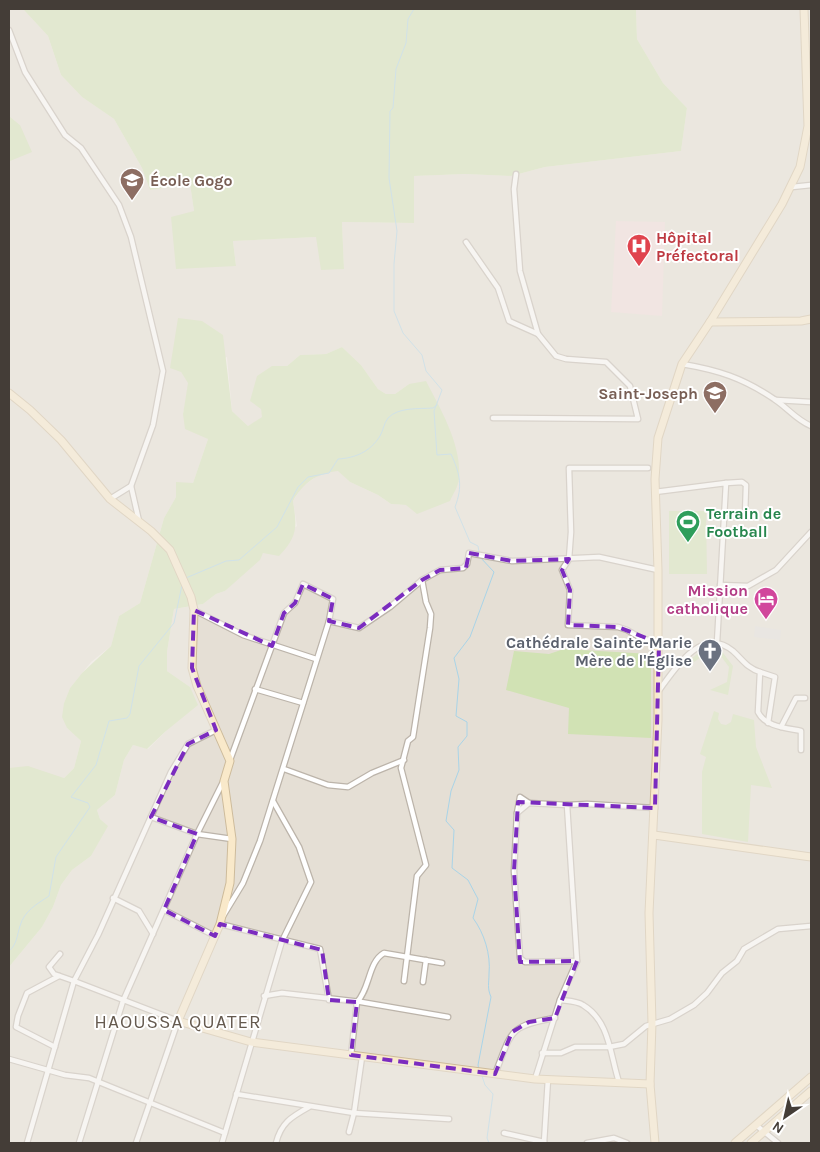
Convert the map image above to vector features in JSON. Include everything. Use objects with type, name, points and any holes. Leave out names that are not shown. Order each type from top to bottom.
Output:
[{"type":"street","points":[[655,1143],[650,1084],[652,1023],[649,913],[655,808],[659,643],[655,492],[658,438],[682,364],[710,322],[792,187],[800,167],[807,140],[804,9]]},
{"type":"street","points":[[9,30],[25,72],[65,135],[81,148],[119,205],[131,237],[163,371],[153,424],[131,486],[139,512],[139,522]]},
{"type":"street","points":[[493,418],[638,419],[630,386],[606,362],[566,359],[556,356],[538,334],[520,271],[514,189],[516,174]]},
{"type":"street","points":[[792,187],[811,185]]},
{"type":"street","points":[[466,242],[498,288],[509,321],[538,334]]},
{"type":"street","points":[[710,322],[801,321],[811,319]]},
{"type":"street","points":[[682,364],[717,370],[736,377],[776,400],[797,420],[811,426]]},
{"type":"street","points":[[9,393],[61,440],[110,499],[170,550],[183,577],[194,610],[192,668],[197,686],[230,761]]},
{"type":"street","points":[[776,400],[811,402]]},
{"type":"street","points":[[648,468],[569,468],[571,532],[569,559],[562,570],[570,590],[568,625],[618,627],[628,630],[641,638],[659,643]]},
{"type":"street","points":[[655,492],[742,482],[746,486],[745,516]]},
{"type":"street","points":[[717,643],[726,483]]},
{"type":"street","points":[[110,499],[131,486]]},
{"type":"street","points":[[720,585],[748,586],[776,570],[811,532]]},
{"type":"street","points":[[329,621],[359,628],[390,607],[422,580],[440,570],[463,568],[467,564],[469,554],[479,554],[512,561],[599,558],[658,570]]},
{"type":"street","points":[[404,981],[417,876],[426,865],[401,768],[408,741],[413,737],[430,628],[431,614],[426,602],[422,580]]},
{"type":"street","points":[[79,1143],[123,1001],[197,834],[224,781],[255,689],[284,613],[295,603],[303,584],[333,599],[329,621],[260,841],[243,884],[222,921],[178,1021],[136,1143]]},
{"type":"street","points":[[194,610],[243,635],[316,659]]},
{"type":"street","points":[[658,692],[681,662],[694,649],[705,644],[717,643],[732,650],[750,669],[775,677],[768,723]]},
{"type":"street","points":[[760,672],[758,712],[768,723],[801,731],[801,750]]},
{"type":"street","points":[[255,689],[303,702]]},
{"type":"street","points":[[781,727],[796,698],[805,698]]},
{"type":"street","points":[[27,1143],[74,982],[171,772],[188,744],[216,730]]},
{"type":"street","points":[[284,768],[328,785],[348,787],[372,773],[404,760]]},
{"type":"street","points":[[222,921],[231,879],[232,839],[224,781]]},
{"type":"street","points":[[577,961],[525,962],[520,958],[514,871],[517,813],[520,797],[529,803],[655,808]]},
{"type":"street","points":[[222,1143],[264,996],[282,941],[311,882],[299,847],[273,801]]},
{"type":"street","points":[[517,813],[529,803]]},
{"type":"street","points":[[535,1079],[560,1000],[577,961],[567,805]]},
{"type":"street","points":[[151,817],[197,834],[232,839]]},
{"type":"street","points":[[654,835],[811,857]]},
{"type":"street","points":[[231,879],[243,884]]},
{"type":"street","points":[[113,898],[139,911],[152,934]]},
{"type":"street","points":[[164,910],[215,936]]},
{"type":"street","points":[[222,921],[282,941],[320,949],[329,1000]]},
{"type":"street","points":[[542,1053],[561,1054],[574,1047],[609,1047],[624,1044],[632,1035],[652,1023],[670,1019],[694,1005],[707,993],[722,972],[737,961],[744,949],[778,929],[811,926]]},
{"type":"street","points":[[351,1055],[358,1002],[362,997],[378,957],[384,953],[442,963]]},
{"type":"street","points":[[60,954],[49,968],[59,976],[178,1021],[251,1042],[475,1069],[495,1074],[535,1079],[650,1084]]},
{"type":"street","points":[[423,982],[426,960]]},
{"type":"street","points":[[55,1047],[16,1027],[27,993],[59,976]]},
{"type":"street","points":[[264,996],[282,993],[358,1002],[448,1017]]},
{"type":"street","points":[[560,1000],[582,1004],[600,1020],[607,1035],[619,1082]]},
{"type":"street","points":[[495,1074],[512,1032],[529,1022],[555,1018]]},
{"type":"street","points":[[348,1132],[354,1113],[362,1056]]},
{"type":"street","points":[[9,1059],[48,1070],[88,1078],[225,1132]]},
{"type":"street","points":[[735,1143],[811,1077]]},
{"type":"street","points":[[504,1133],[544,1142],[548,1079]]},
{"type":"street","points":[[752,1143],[811,1091]]},
{"type":"street","points":[[236,1094],[354,1113],[449,1119]]},
{"type":"street","points":[[276,1143],[279,1130],[290,1119],[309,1106]]},
{"type":"street","points":[[756,1125],[778,1143]]},
{"type":"street","points":[[587,1143],[614,1138],[628,1143]]},
{"type":"highlighted area","points":[[469,553],[512,561],[569,559],[562,570],[570,590],[568,625],[618,627],[659,643],[655,808],[518,802],[514,871],[520,962],[577,961],[555,1018],[529,1022],[512,1032],[495,1074],[351,1055],[357,1002],[329,1000],[322,950],[220,924],[215,936],[164,910],[197,834],[151,817],[188,744],[216,730],[192,668],[194,610],[272,646],[284,613],[295,603],[303,584],[333,599],[329,621],[359,628],[422,580],[440,570],[466,568]]},
{"type":"shaded area","points":[[9,9],[23,9],[48,36],[61,75],[82,97],[114,119],[142,168],[150,190],[190,184],[194,211],[236,265],[233,241],[316,237],[344,269],[342,222],[414,223],[413,176],[465,174],[511,176],[545,167],[681,151],[687,108],[663,83],[637,39],[636,9],[811,9],[811,1143],[9,1143],[9,967],[42,927],[53,907],[61,885],[72,870],[91,856],[107,826],[100,819],[97,810],[115,795],[124,760],[133,745],[148,749],[166,731],[190,687],[167,671],[167,652],[174,609],[203,604],[216,594],[225,591],[263,553],[297,526],[293,501],[302,487],[320,474],[338,470],[350,482],[378,495],[391,504],[406,505],[409,384],[395,394],[386,394],[378,389],[361,365],[342,347],[326,354],[300,355],[287,366],[272,366],[261,409],[263,418],[248,426],[232,411],[227,357],[181,372],[189,383],[183,414],[208,439],[193,483],[176,483],[176,497],[164,518],[140,603],[119,616],[111,646],[91,662],[70,688],[64,703],[67,728],[81,741],[74,768],[64,778],[9,768],[9,159],[10,161],[20,125],[9,116]]},
{"type":"shaded area","name":"Hôpital Préfectoral","points":[[616,221],[665,222],[662,316],[611,312]]},
{"type":"shaded area","points":[[755,626],[781,630],[780,640],[754,637]]},
{"type":"green space","points":[[23,9],[636,9],[637,39],[663,83],[687,108],[681,151],[545,167],[511,176],[465,174],[414,176],[414,223],[342,222],[344,269],[321,270],[316,237],[233,241],[236,266],[176,269],[171,217],[194,211],[190,184],[150,190],[142,168],[114,119],[82,97],[61,75],[48,36]]},
{"type":"green space","points":[[9,116],[20,125],[32,152],[10,161]]},
{"type":"green space","points":[[178,318],[202,321],[223,335],[232,411],[248,426],[262,417],[261,409],[250,401],[257,376],[272,366],[287,366],[300,355],[326,354],[342,347],[361,365],[378,389],[386,394],[395,394],[409,384],[426,381],[444,416],[454,441],[459,466],[457,488],[450,501],[417,514],[406,505],[391,504],[378,495],[350,482],[338,471],[323,474],[306,484],[293,501],[295,531],[290,543],[279,556],[263,553],[260,560],[225,591],[216,594],[203,604],[174,609],[167,652],[167,671],[190,687],[198,705],[147,749],[133,745],[124,760],[115,795],[97,810],[100,819],[108,826],[91,856],[72,870],[61,885],[53,907],[42,927],[9,967],[9,768],[28,766],[64,778],[74,768],[81,741],[67,728],[62,717],[64,703],[70,688],[82,673],[111,646],[119,616],[140,603],[164,518],[176,497],[176,482],[193,483],[208,439],[185,429],[183,414],[188,383],[181,372],[170,368]]},
{"type":"green space","name":"Terrain de Football","points":[[669,511],[706,511],[707,574],[669,574]]},
{"type":"green space","points":[[707,646],[720,649],[733,666],[728,695],[710,690],[727,682],[729,667],[720,655],[706,654],[694,662],[691,659]]},
{"type":"green space","points":[[564,649],[651,654],[651,738],[568,734],[569,708],[506,690],[514,651],[549,654]]},
{"type":"green space","points":[[714,711],[719,713],[718,719],[721,724],[726,725],[731,722],[733,714],[754,720],[756,747],[772,788],[751,785],[748,842],[702,834],[702,772],[706,757],[700,754]]},
{"type":"waterway","points":[[414,9],[408,19],[406,43],[396,69],[393,108],[390,111],[389,178],[397,231],[394,264],[394,311],[403,333],[422,355],[426,371],[442,390],[434,411],[437,455],[451,454],[457,468],[460,486],[455,507],[470,542],[478,546],[479,552]]},
{"type":"waterway","points":[[186,578],[226,561],[239,560],[277,527],[298,487],[308,477],[329,473],[338,459],[356,456],[367,450],[376,442],[392,414],[409,409],[433,408],[437,405]]},
{"type":"waterway","points":[[479,556],[494,572],[470,637],[454,658],[459,679],[456,716],[467,722],[467,736],[458,747],[459,770],[451,791],[446,821],[454,830],[452,868],[468,880],[478,899],[473,918],[488,951],[491,997],[478,1065],[479,1070]]},
{"type":"waterway","points":[[9,951],[15,943],[25,916],[32,908],[49,896],[56,857],[90,807],[88,803],[71,797],[96,765],[109,721],[127,718],[130,714],[139,666],[174,623],[182,585]]},
{"type":"waterway","points":[[482,1076],[485,1085],[493,1094],[487,1138],[489,1143]]},
{"type":"place","name":"École Gogo","points":[[132,201]]},
{"type":"place","name":"Hôpital Préfectoral","points":[[639,267]]},
{"type":"place","name":"Saint-Joseph","points":[[715,414]]},
{"type":"place","name":"Terrain de Football","points":[[688,543]]},
{"type":"place","name":"Mission catholique","points":[[766,620]]},
{"type":"place","name":"Cathédrale Sainte-Marie Mère de l'Église","points":[[710,672]]},
{"type":"district","name":"HAOUSSA QUATER","points":[[178,1022]]}]
